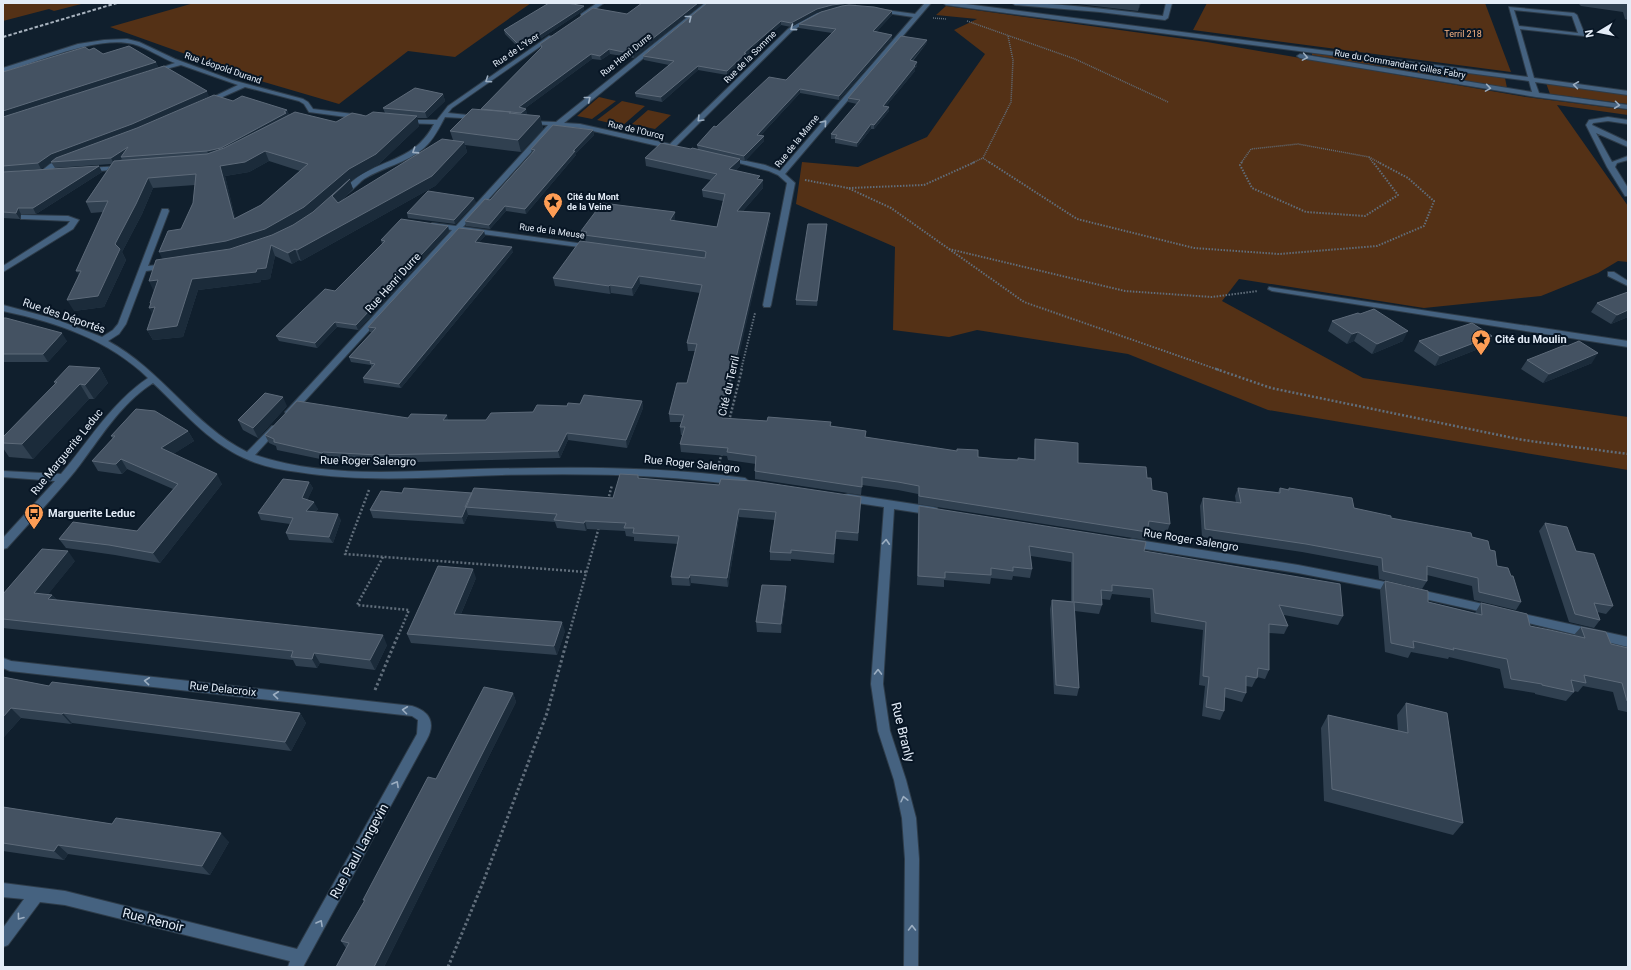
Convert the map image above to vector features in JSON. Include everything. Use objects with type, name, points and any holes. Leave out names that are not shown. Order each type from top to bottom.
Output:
[{"type":"street","points":[[575,21],[601,3]]},
{"type":"street","name":"Rue Henri Durre","points":[[249,456],[555,124],[708,3]]},
{"type":"street","name":"Rue de la Marne","points":[[767,305],[791,183],[784,176],[928,3]]},
{"type":"street","name":"Rue du Commandant Gilles Fabry","points":[[946,3],[1170,34],[1532,79],[1628,93]]},
{"type":"street","points":[[1015,3],[1100,10],[1165,18],[1170,3]]},
{"type":"street","points":[[1517,27],[1582,35],[1574,15],[1511,8],[1536,95]]},
{"type":"street","name":"Rue de la Somme","points":[[671,147],[790,30],[811,18],[834,9]]},
{"type":"street","points":[[876,10],[917,16]]},
{"type":"street","name":"Rue de L'Yser","points":[[337,199],[361,178],[406,157],[422,147],[433,135],[443,115],[453,105],[556,34]]},
{"type":"street","name":"Rue du Commandant Gilles Fabry","points":[[1170,34],[1536,95],[1628,106]]},
{"type":"street","name":"Rue Léopold Durand","points":[[3,70],[70,48],[112,41],[127,41],[138,43],[181,63],[244,85],[301,100],[306,103],[311,111]]},
{"type":"street","points":[[145,74],[181,63]]},
{"type":"street","points":[[201,104],[244,85]]},
{"type":"street","points":[[303,115],[311,111],[369,117]]},
{"type":"street","points":[[443,115],[488,119]]},
{"type":"street","points":[[1628,122],[1597,119],[1589,123],[1611,167],[1628,194]]},
{"type":"street","points":[[399,120],[439,122]]},
{"type":"street","name":"Rue de l'Ourcq","points":[[519,122],[555,124],[586,128],[679,149]]},
{"type":"street","points":[[1590,127],[1628,145]]},
{"type":"street","points":[[60,172],[41,173],[52,164],[70,157]]},
{"type":"street","points":[[722,158],[756,166],[784,176]]},
{"type":"street","points":[[1611,167],[1619,160],[1628,158]]},
{"type":"street","points":[[83,170],[129,167]]},
{"type":"street","points":[[102,341],[119,328],[165,211]]},
{"type":"street","points":[[3,270],[70,227],[74,220],[68,218],[24,217]]},
{"type":"street","name":"Rue de la Meuse","points":[[430,224],[602,248]]},
{"type":"street","points":[[143,269],[175,265]]},
{"type":"street","points":[[1611,274],[1628,284]]},
{"type":"street","points":[[1272,289],[1628,344]]},
{"type":"street","name":"Rue des Déportés","points":[[3,308],[38,317],[102,341],[134,360],[153,379]]},
{"type":"street","name":"Rue Roger Salengro","points":[[153,379],[209,433],[231,448],[249,456],[280,466],[308,471],[374,475],[617,471],[673,473],[716,477],[752,483]]},
{"type":"street","name":"Rue Marguerite Leduc","points":[[3,545],[63,478],[108,420],[133,393],[153,379]]},
{"type":"street","points":[[3,474],[63,478]]},
{"type":"street","points":[[836,496],[943,513]]},
{"type":"street","name":"Rue Branly","points":[[889,504],[877,684],[884,731],[900,780],[909,825],[912,859],[911,967]]},
{"type":"street","name":"Rue Roger Salengro","points":[[1123,541],[1350,578],[1628,642]]},
{"type":"street","name":"Rue Delacroix","points":[[5,667],[369,705],[418,712],[424,718],[425,724],[423,735]]},
{"type":"street","name":"Rue Paul Langevin","points":[[298,962],[423,735]]},
{"type":"street","name":"Rue Renoir","points":[[3,890],[65,898],[298,962]]},
{"type":"street","points":[[3,940],[37,894]]},
{"type":"path","points":[[917,16],[952,19]]},
{"type":"path","points":[[966,20],[1075,59],[1168,102]]},
{"type":"path","points":[[784,176],[848,188],[924,185],[983,158],[1011,102],[1013,60],[1008,36]]},
{"type":"path","points":[[983,158],[1077,219],[1194,248],[1279,254],[1377,246],[1424,226],[1434,201],[1408,178],[1369,157],[1298,144],[1251,149],[1240,166],[1252,188],[1306,212],[1365,216],[1398,195],[1369,157]]},
{"type":"path","points":[[848,188],[891,208],[1024,302],[1271,388],[1523,440],[1628,454]]},
{"type":"path","points":[[949,249],[1125,291],[1212,297],[1272,289]]},
{"type":"path","name":"Cité du Terril","points":[[729,423],[754,314],[767,305]]},
{"type":"path","points":[[716,477],[723,446]]},
{"type":"path","points":[[606,507],[617,471]]},
{"type":"path","points":[[374,475],[345,554],[586,572]]},
{"type":"path","points":[[448,967],[482,885],[547,713],[601,521]]},
{"type":"path","points":[[369,705],[409,610],[357,605],[383,557]]},
{"type":"green space","points":[[3,3],[85,3],[54,11],[49,9],[3,21]]},
{"type":"green space","points":[[194,3],[531,3],[455,57],[408,51],[339,104],[264,82],[110,27]]},
{"type":"green space","name":"Terril 218","points":[[1207,3],[1485,3],[1511,72],[1193,30]]},
{"type":"green space","points":[[946,6],[1207,42],[1526,97],[1628,110],[1628,115],[1557,105],[1628,206],[1628,262],[1618,261],[1598,273],[1541,296],[1424,308],[1239,279],[1222,301],[1363,378],[1628,417],[1628,470],[1268,410],[1128,354],[977,330],[949,337],[893,330],[895,247],[796,204],[802,162],[858,167],[927,137],[985,54],[954,30],[977,19],[936,15]]},
{"type":"green space","points":[[1312,52],[1505,78],[1507,88],[1312,55]]},
{"type":"green space","points":[[1546,83],[1628,95],[1628,104],[1550,94]]},
{"type":"green space","points":[[599,97],[616,101],[592,119],[577,116]]},
{"type":"green space","points":[[622,101],[645,106],[622,126],[597,120]]},
{"type":"green space","points":[[648,110],[671,115],[655,129],[632,124]]},
{"type":"building","points":[[549,3],[567,3],[584,6],[521,47],[504,30]]},
{"type":"building","points":[[642,3],[698,3],[633,54],[609,49],[600,56],[591,54],[519,107],[526,109],[521,113],[481,109],[542,47],[540,44],[593,8],[627,14]]},
{"type":"building","points":[[707,3],[849,3],[817,9],[791,23],[781,21],[744,53],[746,53],[727,71],[698,66],[661,97],[635,93],[674,61],[643,56]]},
{"type":"building","points":[[849,5],[874,7],[892,11],[873,31],[892,35],[839,96],[800,89],[757,135],[764,136],[744,156],[697,145],[714,126],[716,127],[769,77],[786,80],[836,29],[799,24],[821,12]]},
{"type":"building","points":[[901,36],[927,40],[910,60],[917,62],[915,66],[883,106],[889,107],[874,125],[871,124],[857,143],[835,138],[837,135],[831,134],[860,100],[848,98]]},
{"type":"building","points":[[129,46],[156,62],[3,111],[3,72],[85,47],[89,50],[94,48],[103,54]]},
{"type":"building","points":[[164,66],[207,91],[132,124],[51,154],[38,163],[3,166],[3,117]]},
{"type":"building","points":[[415,88],[443,94],[425,112],[383,108]]},
{"type":"building","points":[[214,95],[233,101],[242,96],[287,110],[284,112],[286,113],[221,148],[207,151],[121,157],[128,147],[111,158],[51,162],[56,158],[137,128]]},
{"type":"building","points":[[472,109],[540,116],[518,140],[450,131]]},
{"type":"building","points":[[295,112],[336,122],[352,113],[366,116],[373,112],[417,116],[376,154],[349,169],[304,207],[265,229],[226,241],[159,252],[168,231],[181,229],[193,203],[196,174],[148,178],[115,244],[120,249],[98,296],[67,300],[81,271],[76,271],[108,201],[86,202],[114,161],[207,154],[224,148]],"holes":[[[265,151],[308,164],[261,205],[234,219],[220,166],[245,162]]]},
{"type":"building","points":[[553,125],[593,130],[573,151],[575,151],[525,209],[505,206],[489,225],[465,221],[485,199],[490,200],[535,150],[531,149]]},
{"type":"building","points":[[442,139],[464,142],[432,176],[297,250],[295,249],[288,253],[271,245],[266,268],[257,269],[256,272],[192,279],[177,326],[147,330],[155,307],[149,308],[158,280],[149,281],[156,260],[230,249],[272,235],[293,225],[313,212],[350,179],[332,196],[338,203]]},
{"type":"building","points":[[661,143],[692,148],[740,159],[729,169],[760,176],[757,179],[763,180],[737,211],[770,213],[722,418],[767,421],[768,417],[831,422],[830,426],[866,431],[865,437],[957,451],[957,449],[978,450],[978,457],[998,459],[1018,460],[1018,458],[1035,460],[1035,439],[1078,443],[1078,463],[1146,467],[1147,478],[1151,478],[1152,490],[1167,493],[1170,524],[1149,521],[1147,532],[919,496],[919,486],[898,482],[862,477],[862,487],[755,471],[756,456],[727,452],[728,448],[680,444],[685,427],[680,427],[684,415],[669,414],[677,383],[687,383],[697,344],[687,343],[702,285],[639,276],[632,288],[553,278],[580,241],[705,258],[706,252],[704,251],[584,235],[587,232],[581,231],[602,203],[675,212],[670,220],[717,227],[725,194],[702,190],[717,174],[645,158]]},
{"type":"building","points":[[99,166],[33,208],[18,208],[16,213],[3,212],[3,172]]},
{"type":"building","points":[[428,191],[474,198],[454,220],[407,213]]},
{"type":"building","points":[[401,219],[448,226],[356,325],[335,322],[315,343],[276,336],[325,289],[335,291],[385,241],[381,240]]},
{"type":"building","points":[[808,224],[827,224],[817,301],[796,300]]},
{"type":"building","points":[[459,228],[484,231],[475,242],[512,247],[399,384],[363,378],[375,364],[370,363],[371,361],[349,357],[376,328],[368,327]]},
{"type":"building","points":[[1628,292],[1628,310],[1617,315],[1597,303]]},
{"type":"building","points":[[1374,309],[1408,331],[1377,344],[1358,332],[1352,334],[1332,321],[1358,313],[1360,314]]},
{"type":"building","points":[[3,318],[62,333],[43,354],[3,354]]},
{"type":"building","points":[[1472,323],[1492,336],[1440,356],[1419,341]]},
{"type":"building","points":[[1579,341],[1598,353],[1549,374],[1527,360],[1565,345],[1567,346]]},
{"type":"building","points":[[69,366],[100,368],[85,385],[80,384],[22,444],[3,443],[3,437],[57,382],[54,382]]},
{"type":"building","points":[[265,393],[283,397],[253,428],[238,420]]},
{"type":"building","points":[[584,395],[642,401],[626,440],[567,433],[558,451],[377,455],[322,453],[274,442],[274,439],[265,435],[297,401],[408,418],[411,414],[447,415],[443,420],[486,420],[491,413],[533,412],[537,405],[567,406],[568,403],[580,404]]},
{"type":"building","points":[[136,409],[155,411],[188,431],[161,448],[217,474],[153,553],[109,545],[59,539],[73,522],[137,531],[178,484],[121,459],[116,464],[92,461],[115,436],[111,436]]},
{"type":"building","points":[[620,474],[638,475],[638,478],[719,485],[721,479],[754,481],[861,497],[858,533],[836,531],[834,554],[791,550],[791,553],[770,552],[776,512],[739,509],[727,578],[690,575],[689,578],[671,577],[679,536],[633,533],[634,528],[624,528],[626,523],[585,521],[584,523],[554,520],[557,514],[465,507],[474,488],[613,498]]},
{"type":"building","points":[[283,479],[309,482],[302,498],[314,502],[306,511],[338,514],[329,537],[286,533],[293,518],[258,513]]},
{"type":"building","points":[[404,488],[472,493],[462,517],[370,510],[381,491],[402,493]]},
{"type":"building","points":[[1238,488],[1280,493],[1280,488],[1289,490],[1289,488],[1352,498],[1354,508],[1391,516],[1391,518],[1471,533],[1472,537],[1488,541],[1490,550],[1495,551],[1497,566],[1508,568],[1511,576],[1513,576],[1521,602],[1479,592],[1478,578],[1427,566],[1427,581],[1383,571],[1382,558],[1306,544],[1205,529],[1203,498],[1241,503]]},
{"type":"building","points":[[919,506],[1146,542],[1144,551],[1340,584],[1343,616],[1279,605],[1288,626],[1269,624],[1269,670],[1258,668],[1257,678],[1246,676],[1246,693],[1225,688],[1224,711],[1206,707],[1209,677],[1203,676],[1206,622],[1155,613],[1153,589],[1112,585],[1112,591],[1101,590],[1102,605],[1074,602],[1079,688],[1056,685],[1052,600],[1073,602],[1073,553],[1029,546],[1032,569],[1013,567],[1013,571],[991,568],[991,575],[945,572],[945,578],[918,576]]},
{"type":"building","points":[[1545,523],[1567,527],[1576,551],[1594,554],[1613,606],[1594,603],[1600,620],[1575,614]]},
{"type":"building","points":[[42,549],[68,551],[34,593],[52,595],[48,599],[383,635],[370,660],[314,653],[312,659],[291,657],[293,651],[3,619],[3,594]]},
{"type":"building","points":[[438,566],[473,569],[454,614],[562,622],[554,646],[407,634]]},
{"type":"building","points":[[1385,581],[1428,591],[1428,602],[1482,615],[1481,603],[1527,614],[1530,626],[1585,638],[1581,627],[1606,632],[1611,644],[1628,648],[1628,702],[1622,683],[1584,675],[1586,683],[1571,680],[1574,692],[1542,684],[1511,679],[1507,659],[1413,641],[1414,648],[1391,643]]},
{"type":"building","points":[[762,585],[786,586],[781,624],[756,622]]},
{"type":"building","points":[[3,677],[49,686],[52,682],[300,713],[285,742],[63,713],[11,708],[3,717]]},
{"type":"building","points":[[484,687],[513,693],[374,967],[336,967],[349,943],[341,941],[365,900],[363,900],[428,777],[436,779]]},
{"type":"building","points":[[1406,703],[1447,713],[1463,823],[1332,789],[1328,715],[1408,733]]},
{"type":"building","points":[[3,807],[112,824],[116,818],[221,833],[202,866],[58,845],[54,851],[3,843]]},
{"type":"railway","points":[[3,37],[117,3]]},
{"type":"place","name":"Cité du Mont de la Veine","points":[[553,219]]},
{"type":"place","name":"Cité du Moulin","points":[[1481,356]]},
{"type":"place","name":"Marguerite Leduc","points":[[34,530]]}]
